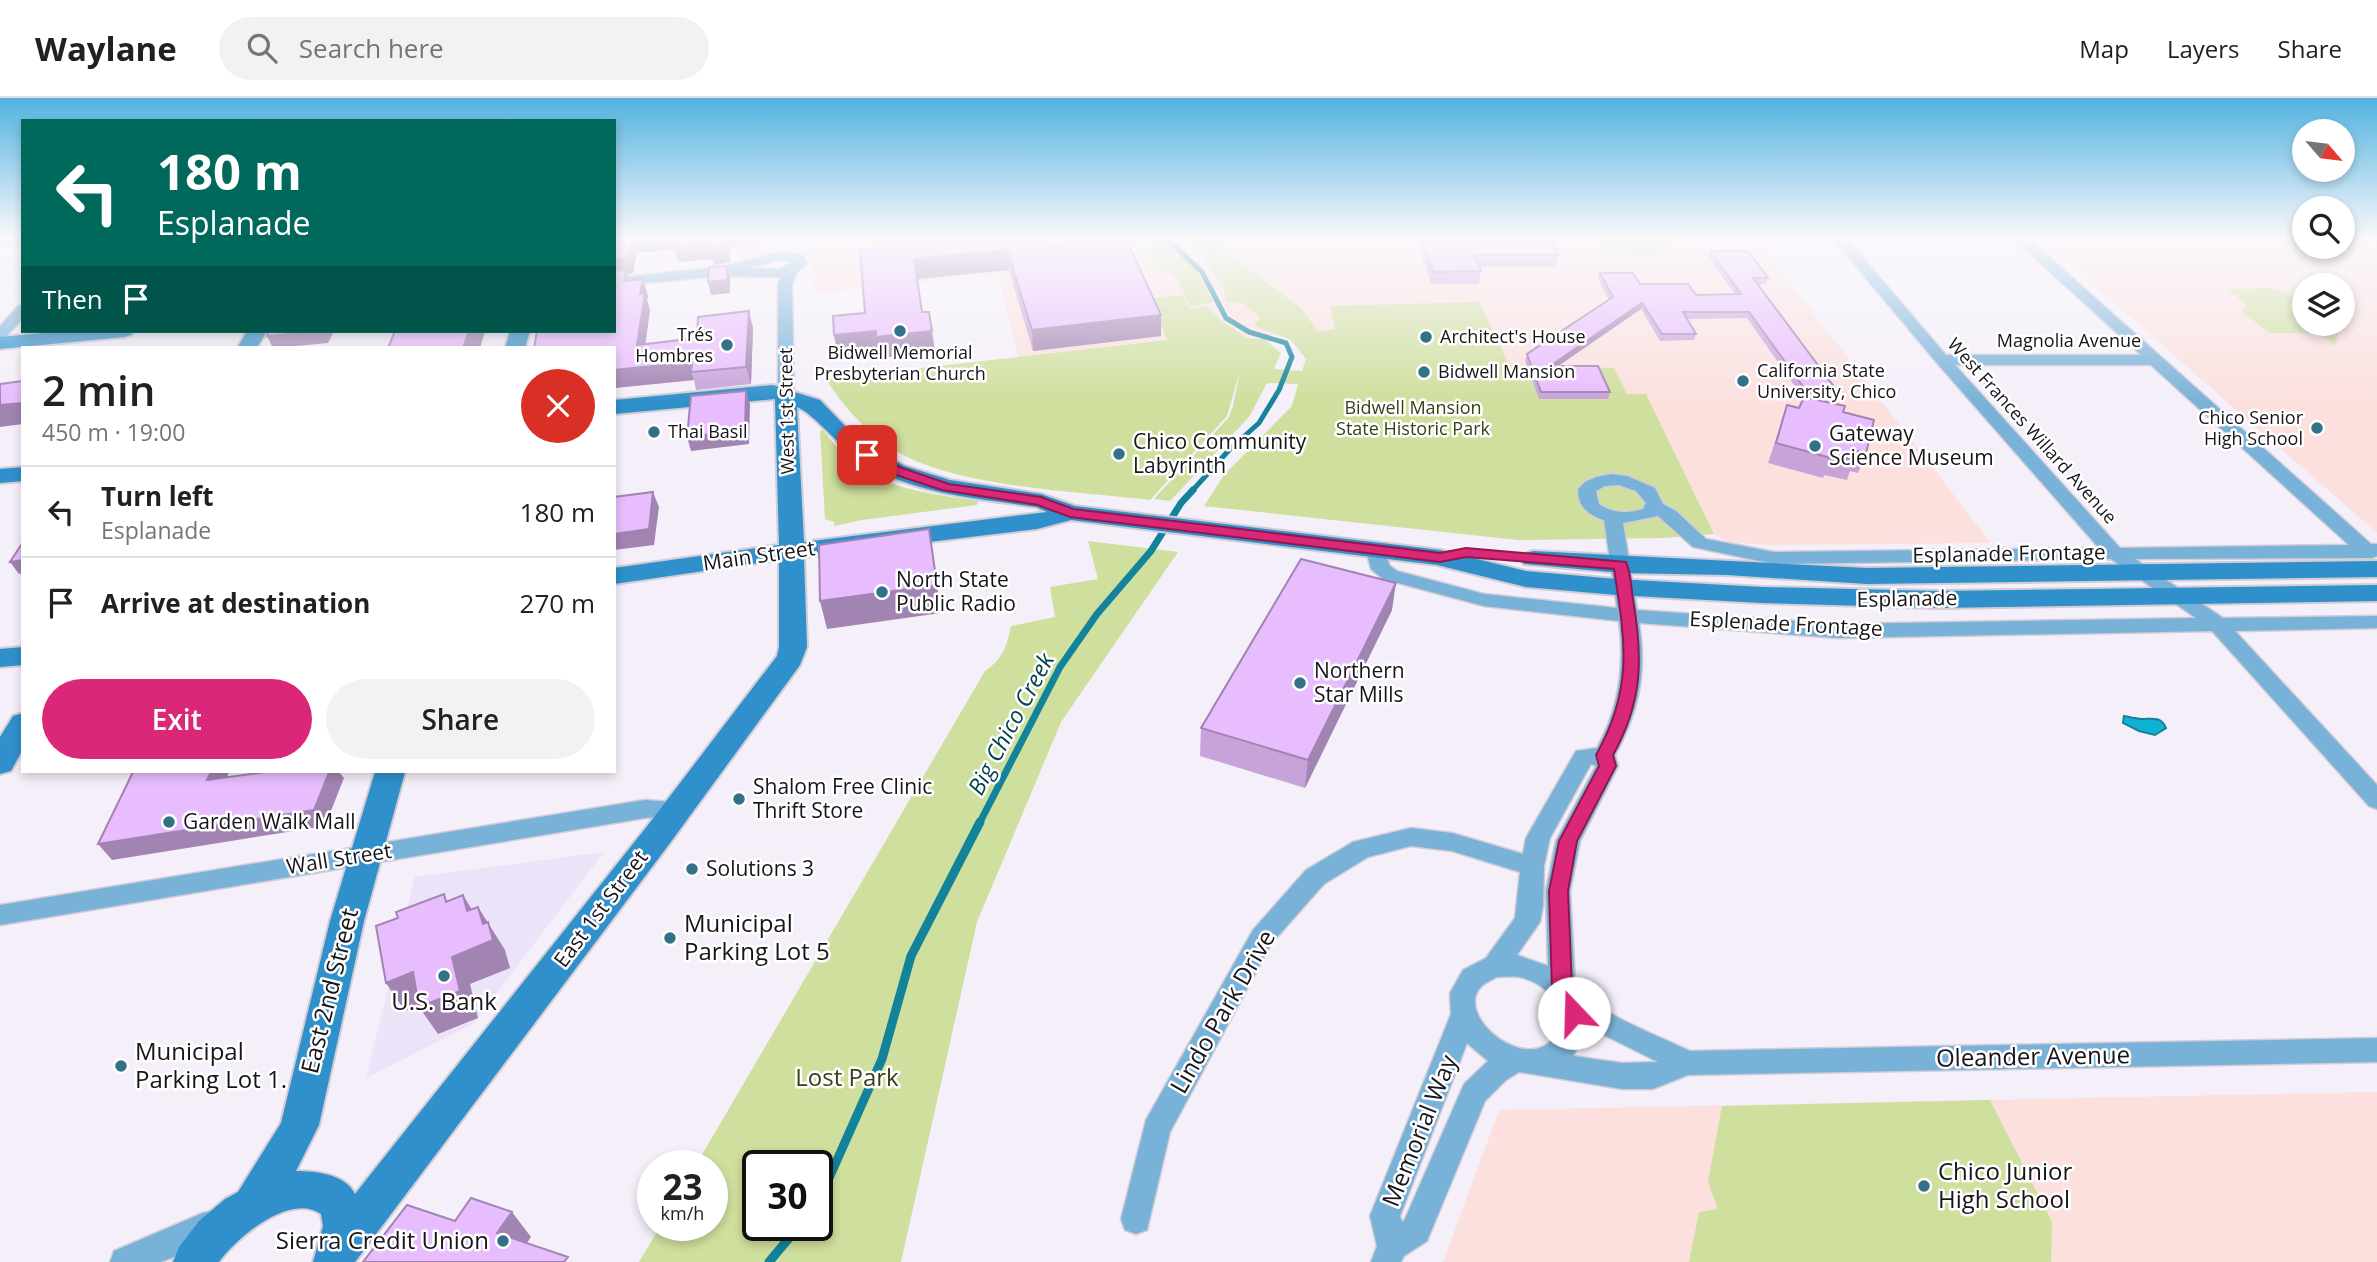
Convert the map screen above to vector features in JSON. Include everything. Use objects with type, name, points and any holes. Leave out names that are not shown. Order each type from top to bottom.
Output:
[{"type":"main road","points":[[0,343],[103,333]]},
{"type":"main road","points":[[616,407],[758,391],[786,395]]},
{"type":"main road","name":"Esplanade","points":[[786,395],[812,405],[867,455],[897,471],[947,487],[1041,501],[1070,513],[1440,558],[1472,569],[1622,576],[1836,600],[2377,593]]},
{"type":"main road","name":"West 1st Street","points":[[786,395],[792,551]]},
{"type":"main road","points":[[0,476],[21,474]]},
{"type":"main road","name":"Main Street","points":[[616,576],[792,551],[1037,522],[1070,513]]},
{"type":"main road","name":"East 1st Street","points":[[338,1252],[790,658],[793,647],[792,551]]},
{"type":"main road","name":"Esplanade","points":[[1622,576],[1727,567],[1867,576],[2142,572],[2374,555]]},
{"type":"main road","points":[[0,659],[21,656]]},
{"type":"main road","points":[[0,762],[21,726]]},
{"type":"main road","name":"East 2nd Street","points":[[194,1262],[207,1241],[238,1213],[291,1144],[300,1125],[346,921],[390,773]]},
{"type":"main road","points":[[238,1213],[279,1192],[303,1188],[324,1192],[338,1204],[345,1221],[338,1252]]},
{"type":"street","name":"West 1st Street","points":[[785,293],[786,395]]},
{"type":"street","name":"West Frances Willard Avenue","points":[[1886,293],[2114,553],[2216,623],[2377,800]]},
{"type":"street","points":[[2081,293],[2374,555]]},
{"type":"street","points":[[0,335],[21,311]]},
{"type":"street","name":"Magnolia Avenue","points":[[1942,360],[2155,360]]},
{"type":"street","name":"Esplanade Frontage","points":[[1613,517],[1587,502],[1587,489],[1592,484],[1610,479],[1632,482],[1649,492],[1654,498],[1655,507],[1671,515],[1695,540],[1705,545],[1774,558],[2114,553],[2374,555]]},
{"type":"street","points":[[1604,755],[1584,757],[1538,838],[1532,866],[1527,922],[1494,967],[1471,981],[1464,994],[1464,1016],[1476,1038],[1490,1050],[1527,1061],[1558,1054],[1569,1043],[1574,1029],[1567,996],[1558,891],[1568,841],[1607,766],[1604,755],[1615,736],[1632,682],[1629,616],[1613,517],[1635,519],[1651,512],[1655,507]]},
{"type":"street","name":"Esplenade Frontage","points":[[1375,550],[1381,569],[1405,580],[1484,600],[1629,616],[1839,631],[2216,623]]},
{"type":"street","points":[[2216,623],[2377,622]]},
{"type":"street","name":"Wall Street","points":[[0,915],[645,809],[677,809]]},
{"type":"street","name":"Lindo Park Drive","points":[[1136,1219],[1156,1129],[1262,937],[1315,877],[1361,849],[1411,837],[1452,842],[1532,866]]},
{"type":"street","points":[[1494,967],[1518,966],[1538,972],[1567,996]]},
{"type":"street","name":"Oleander Avenue","points":[[1567,996],[1599,1020],[1688,1063]]},
{"type":"street","name":"Memorial Way","points":[[1389,1254],[1385,1216],[1464,1016]]},
{"type":"street","name":"Oleander Avenue","points":[[1527,1061],[1622,1076],[1653,1076],[1688,1063],[2377,1050]]},
{"type":"street","name":"Memorial Way","points":[[1389,1254],[1416,1230],[1474,1093],[1496,1071],[1527,1061]]},
{"type":"street","points":[[125,1262],[238,1213]]},
{"type":"shaded area","name":"California State University, Chico","points":[[1002,293],[1798,293],[1991,543],[1767,545],[1729,542],[1714,534],[1646,394],[1627,394],[1514,367],[1330,306],[1335,329],[1247,338],[1222,321],[1207,306],[1190,309],[1152,299],[1168,340],[1018,357]]},
{"type":"shaded area","name":"Chico Senior High School","points":[[2103,293],[2292,293],[2292,336],[2355,336],[2355,293],[2377,293],[2377,533]]},
{"type":"shaded area","points":[[604,852],[473,1024],[366,1078],[415,877]]},
{"type":"shaded area","name":"Chico Junior High School","points":[[2377,1092],[2377,1262],[1443,1262],[1499,1110]]},
{"type":"green space","points":[[1184,293],[1209,293],[1213,302],[1191,307]]},
{"type":"green space","name":"Bidwell Mansion State Historic Park","points":[[1225,293],[1281,293],[1301,308],[1318,331],[1335,329],[1330,306],[1479,302],[1509,365],[1614,368],[1627,394],[1646,394],[1714,534],[1664,538],[1518,540],[1204,506],[1224,475],[1292,406],[1298,384],[1267,383],[1249,417],[1170,501],[1154,499],[1229,417],[1240,371],[1227,416],[1150,500],[993,482],[933,467],[895,451],[872,434],[851,413],[826,379],[1167,340],[1151,298],[1183,295],[1190,309],[1207,306],[1222,321],[1247,338],[1264,339],[1281,353],[1274,369],[1302,371],[1306,359],[1291,340],[1254,326],[1260,318],[1243,303],[1226,301]]},
{"type":"green space","points":[[2232,293],[2292,295],[2292,333],[2270,333],[2242,312],[2247,305]]},
{"type":"green space","points":[[2324,336],[2338,336],[2335,345]]},
{"type":"green space","points":[[823,430],[845,456],[878,478],[910,489],[978,501],[977,505],[834,526],[834,522],[825,519],[820,431]]},
{"type":"green space","name":"Lost Park","points":[[1088,541],[1178,552],[1061,722],[977,922],[901,1262],[639,1262],[651,1241],[728,1241],[728,1150],[705,1150],[985,671],[1003,652],[1011,626],[1055,617],[1050,587],[1098,579]]},
{"type":"green space","points":[[1990,1100],[2052,1222],[2051,1262],[1689,1262],[1699,1212],[1718,1209],[1708,1182],[1722,1106]]},
{"type":"water","points":[[2124,716],[2156,719],[2166,728],[2155,735],[2139,731],[2123,723]]},
{"type":"building","points":[[616,293],[645,293],[637,345],[697,338],[698,317],[749,311],[746,367],[691,372],[692,362],[616,370],[616,346],[534,346],[537,333],[616,333]]},
{"type":"building","points":[[863,293],[919,293],[922,312],[929,312],[932,331],[876,337],[876,331],[834,335],[833,316],[865,313]]},
{"type":"building","points":[[1021,293],[1151,293],[1161,315],[1032,330]]},
{"type":"building","points":[[1611,293],[1764,293],[1835,388],[1804,388],[1749,312],[1683,312],[1696,334],[1662,334],[1642,303],[1550,366],[1598,366],[1610,392],[1541,392],[1527,354],[1613,297]]},
{"type":"building","points":[[268,333],[299,333],[267,336]]},
{"type":"building","points":[[394,333],[468,333],[464,346],[389,346]]},
{"type":"building","points":[[21,381],[21,403],[0,405],[0,384]]},
{"type":"building","points":[[746,391],[745,430],[687,437],[691,396]]},
{"type":"building","points":[[1804,397],[1845,406],[1843,412],[1874,420],[1866,453],[1858,451],[1855,460],[1832,455],[1831,458],[1776,443],[1787,405],[1799,408]]},
{"type":"building","points":[[653,492],[649,529],[616,534],[616,497]]},
{"type":"building","points":[[929,529],[937,585],[820,601],[819,545]]},
{"type":"building","points":[[21,545],[21,560],[10,562]]},
{"type":"building","name":"Northern Star Mills","points":[[1301,559],[1396,583],[1308,760],[1201,728]]},
{"type":"building","points":[[133,773],[210,773],[207,780],[258,773],[329,773],[314,810],[98,844]]},
{"type":"building","points":[[444,894],[446,902],[463,895],[467,911],[478,907],[483,924],[488,922],[493,940],[452,957],[460,991],[419,1007],[413,972],[386,983],[376,926],[398,918],[396,912]]},
{"type":"building","points":[[471,1198],[512,1212],[497,1233],[568,1257],[564,1262],[363,1262],[407,1205],[455,1221]]},
{"type":"waterway","name":"Big Chico Creek","points":[[1192,491],[1230,449],[1259,423],[1279,390],[1292,357],[1286,343],[1249,332],[1226,318],[1213,293]]},
{"type":"waterway","name":"Big Chico Creek","points":[[979,824],[1060,667],[1097,614],[1151,551],[1181,503],[1193,490]]},
{"type":"waterway","name":"Big Chico Creek","points":[[833,1169],[882,1059],[911,956],[980,822]]},
{"type":"waterway","name":"Big Chico Creek","points":[[769,1262],[787,1241]]},
{"type":"place","name":"Bidwell Memorial Presbyterian Church","points":[[900,331]]},
{"type":"place","name":"Architect's House","points":[[1426,337]]},
{"type":"place","name":"Trés Hombres","points":[[727,345]]},
{"type":"place","name":"Bidwell Mansion","points":[[1424,372]]},
{"type":"place","name":"California State University, Chico","points":[[1743,381]]},
{"type":"place","name":"Chico Senior High School","points":[[2317,428]]},
{"type":"place","name":"Thai Basil","points":[[654,432]]},
{"type":"place","name":"Gateway Science Museum","points":[[1815,446]]},
{"type":"place","name":"Chico Community Labyrinth","points":[[1119,454]]},
{"type":"place","name":"North State Public Radio","points":[[882,592]]},
{"type":"place","name":"Northern Star Mills","points":[[1300,683]]},
{"type":"place","name":"Shalom Free Clinic Thrift Store","points":[[739,799]]},
{"type":"place","name":"Garden Walk Mall","points":[[169,822]]},
{"type":"place","name":"Solutions 3","points":[[692,869]]},
{"type":"place","name":"Municipal Parking Lot 5","points":[[670,938]]},
{"type":"place","name":"U.S. Bank","points":[[444,976]]},
{"type":"place","name":"Municipal Parking Lot 1.","points":[[121,1066]]},
{"type":"place","name":"Chico Junior High School","points":[[1924,1186]]},
{"type":"place","name":"Sierra Credit Union","points":[[503,1241]]},
{"type":"route","points":[[867,455],[897,471],[924,481],[992,495],[1041,501],[1070,513],[1440,558],[1466,553],[1620,565],[1630,628],[1632,682],[1615,736],[1604,755],[1607,766],[1568,841],[1558,891],[1562,991],[1572,1001],[1574,1013]]}]
